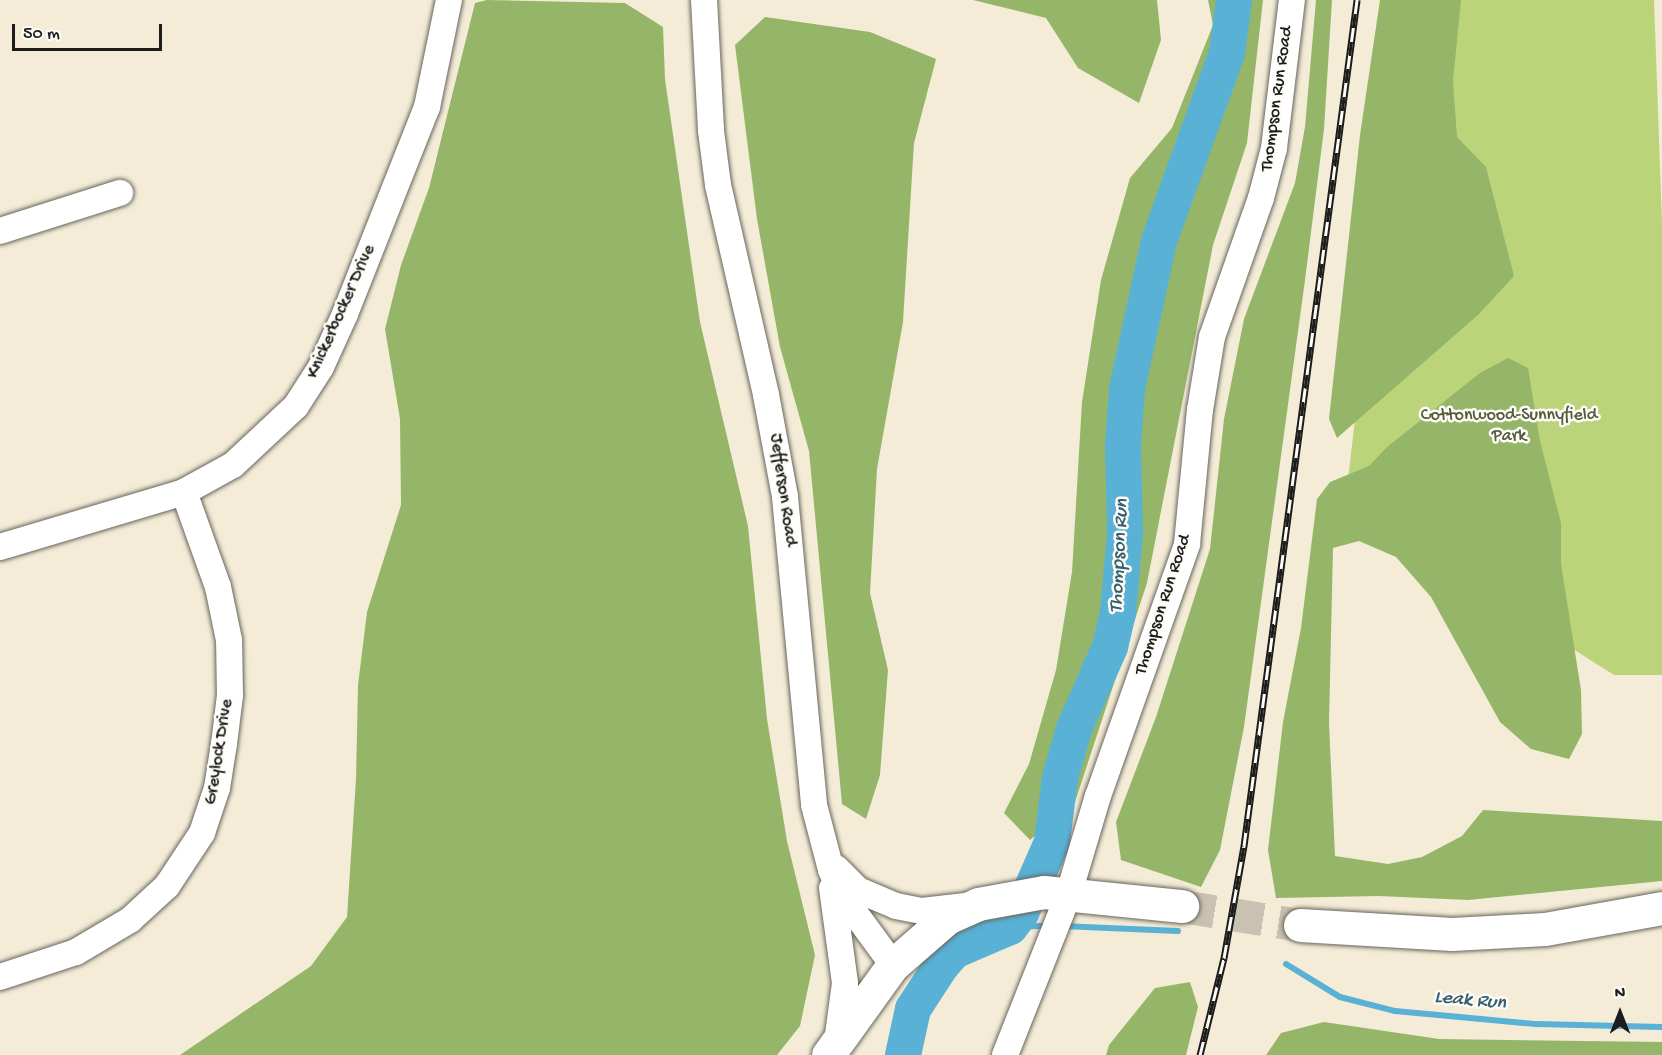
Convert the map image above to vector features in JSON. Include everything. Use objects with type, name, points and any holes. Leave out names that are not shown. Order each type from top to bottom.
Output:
[{"type":"main road","points":[[832,1049],[893,965],[947,918],[978,904],[1009,896],[1059,897],[1182,906]]},
{"type":"main road","points":[[1300,925],[1452,934],[1545,929],[1662,909]]},
{"type":"street","name":"Knickerbocker Drive","points":[[0,547],[184,492],[232,465],[296,406],[321,367],[427,107],[449,0]]},
{"type":"street","name":"Jefferson Road","points":[[704,0],[711,131],[718,185],[784,487],[805,746],[814,805],[826,855],[844,898],[893,965]]},
{"type":"street","name":"Thompson Run Road","points":[[1005,1055],[1049,943],[1059,897],[1098,796],[1186,544],[1210,347],[1261,198],[1274,148],[1292,0]]},
{"type":"street","points":[[0,231],[120,193]]},
{"type":"street","name":"Greylock Drive","points":[[0,977],[76,952],[130,920],[167,886],[202,833],[217,788],[224,744],[230,695],[230,640],[218,587],[184,492]]},
{"type":"street","points":[[826,855],[842,876],[874,899],[922,910],[978,904]]},
{"type":"street","points":[[826,855],[845,983],[832,1049]]},
{"type":"green space","points":[[487,0],[625,3],[663,27],[665,79],[700,322],[748,526],[767,719],[787,841],[815,955],[800,1026],[777,1055],[180,1055],[311,966],[347,917],[356,779],[358,685],[367,612],[401,505],[400,419],[385,329],[401,265],[429,188],[475,3]]},
{"type":"green space","points":[[973,0],[1157,0],[1161,40],[1139,103],[1078,68],[1046,18]]},
{"type":"green space","points":[[1208,0],[1263,0],[1247,143],[1213,245],[1147,583],[1075,802],[1030,840],[1004,813],[1029,764],[1056,670],[1072,572],[1082,402],[1101,280],[1130,178],[1172,128],[1213,25]]},
{"type":"green space","points":[[1316,0],[1332,0],[1324,129],[1305,280],[1244,727],[1220,850],[1201,887],[1121,860],[1116,822],[1156,717],[1210,549],[1224,419],[1244,319],[1295,183],[1305,127]]},
{"type":"green space","points":[[1380,0],[1461,0],[1453,81],[1457,137],[1486,167],[1514,276],[1478,315],[1337,438],[1329,419],[1360,135]]},
{"type":"green space","name":"Cottonwood-Sunnyfield Park","points":[[1404,0],[1654,0],[1662,223],[1662,675],[1614,675],[1345,505]]},
{"type":"green space","points":[[765,17],[870,32],[936,59],[914,143],[903,322],[877,469],[870,593],[888,670],[880,775],[866,819],[842,804],[809,451],[780,347],[757,219],[735,45]]},
{"type":"green space","points":[[1508,358],[1528,368],[1540,441],[1561,523],[1561,564],[1581,690],[1582,734],[1569,759],[1531,749],[1500,722],[1431,597],[1396,557],[1359,541],[1333,548],[1329,723],[1335,856],[1388,864],[1422,857],[1462,836],[1483,810],[1662,821],[1662,881],[1468,900],[1379,896],[1276,898],[1268,850],[1283,722],[1301,628],[1317,499],[1330,482],[1369,466],[1387,447],[1480,373]]},
{"type":"green space","points":[[1190,982],[1198,1007],[1186,1055],[1106,1055],[1109,1045],[1155,988]]},
{"type":"green space","points":[[1324,1022],[1439,1039],[1662,1042],[1662,1055],[1266,1055],[1281,1033]]},
{"type":"waterway","name":"Thompson Run","points":[[903,1055],[913,1009],[941,966],[954,951],[1010,927],[1021,913],[1052,842],[1060,778],[1074,729],[1110,647],[1118,613],[1125,533],[1123,446],[1127,389],[1159,241],[1227,53],[1234,0]]},
{"type":"waterway","name":"Leak Run","points":[[1010,927],[1048,926]]},
{"type":"waterway","name":"Leak Run","points":[[1062,926],[1178,931]]},
{"type":"waterway","name":"Leak Run","points":[[1286,964],[1340,997],[1395,1011],[1536,1024],[1662,1027]]},
{"type":"tunnel","points":[[1182,906],[1300,925]]},
{"type":"railway","points":[[1200,1055],[1224,958],[1244,846],[1357,0]]}]
